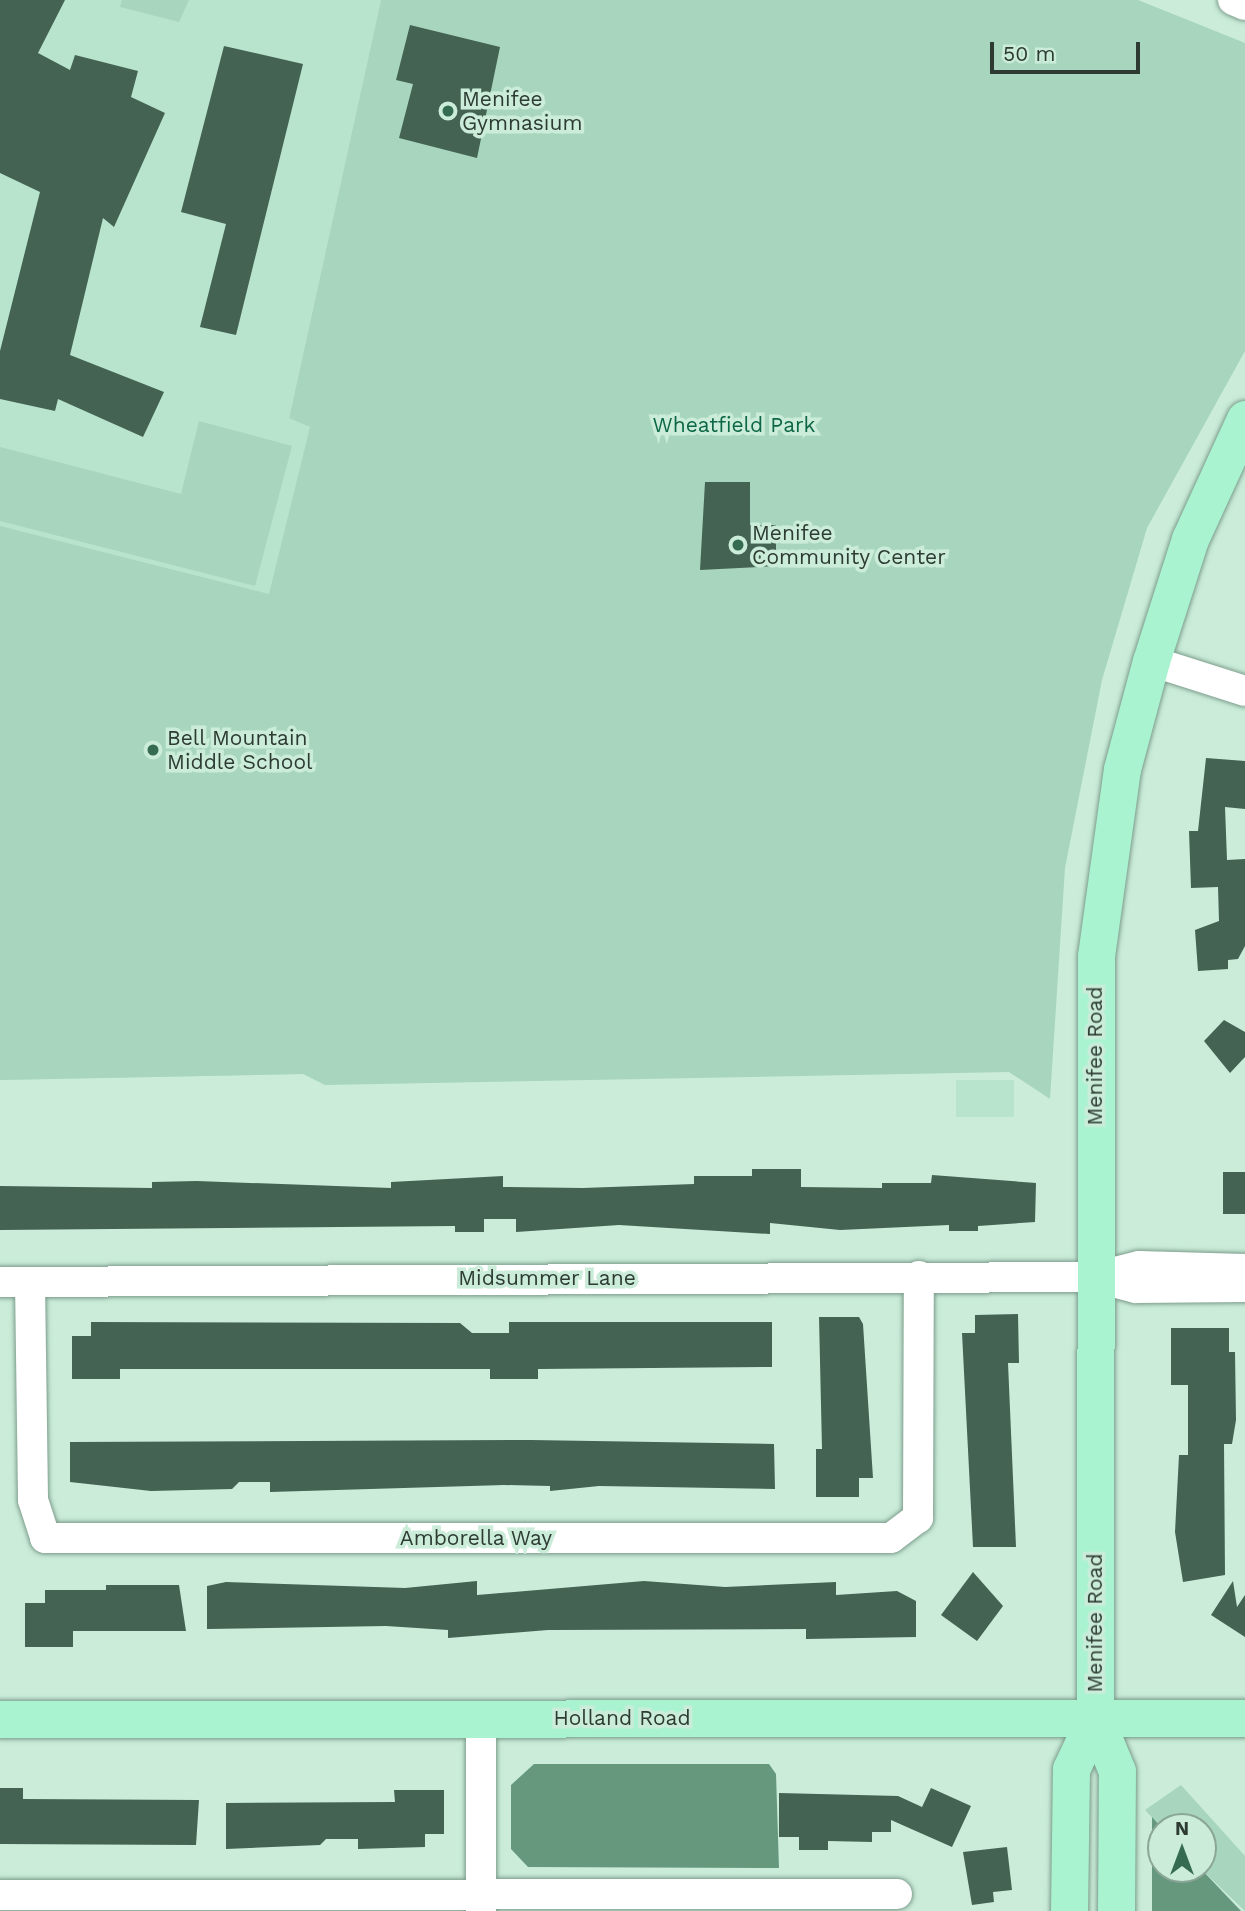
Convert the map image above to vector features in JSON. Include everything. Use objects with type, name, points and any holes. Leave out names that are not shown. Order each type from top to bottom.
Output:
[{"type":"main road","name":"Menifee Road","points":[[1116,1911],[1117,1770],[1095,1718],[1096,956],[1122,769],[1151,661],[1190,539],[1245,419]]},
{"type":"main road","name":"Menifee Road","points":[[1069,1911],[1070,1769],[1095,1718]]},
{"type":"main road","name":"Holland Road","points":[[0,1719],[1245,1718]]},
{"type":"street","points":[[1233,0],[1245,5]]},
{"type":"street","points":[[1151,661],[1245,691]]},
{"type":"street","points":[[1095,1277],[1139,1266],[1245,1269]]},
{"type":"street","name":"Amborella Way","points":[[30,1282],[33,1500],[45,1538],[891,1538],[918,1518],[919,1276]]},
{"type":"street","points":[[1095,1277],[1136,1288],[1245,1287]]},
{"type":"street","name":"Midsummer Lane","points":[[0,1282],[1095,1277]]},
{"type":"street","points":[[481,1719],[481,1902]]},
{"type":"street","points":[[0,1895],[481,1902],[897,1894]]},
{"type":"shaded area","name":"Bell Mountain Middle School","points":[[0,0],[381,0],[289,417],[310,427],[303,1074],[0,1080]]},
{"type":"shaded area","points":[[956,1080],[1014,1080],[1014,1117],[956,1117]]},
{"type":"shaded area","points":[[534,1764],[769,1764],[776,1774],[779,1868],[528,1867],[511,1849],[511,1785]]},
{"type":"shaded area","points":[[1152,1883],[1214,1883],[1241,1911],[1152,1911]]},
{"type":"green space","points":[[122,0],[189,0],[179,22],[120,7]]},
{"type":"green space","name":"Wheatfield Park","points":[[381,0],[1138,0],[1245,43],[1245,351],[1147,528],[1102,680],[1065,868],[1050,1099],[1009,1072],[325,1085],[303,1074],[0,1080],[0,526],[269,594],[310,427],[289,418]]},
{"type":"green space","points":[[199,421],[292,446],[255,586],[0,521],[0,447],[181,494]]},
{"type":"green space","points":[[1181,1785],[1206,1813],[1148,1813],[1145,1810]]},
{"type":"green space","points":[[1217,1825],[1245,1856],[1245,1911],[1216,1883]]},
{"type":"building","points":[[0,0],[65,0],[38,53],[70,70],[75,55],[138,71],[131,97],[165,113],[114,227],[103,218],[70,355],[164,392],[143,437],[58,399],[55,411],[0,399],[0,351],[40,192],[0,173]]},
{"type":"building","name":"Menifee Gymnasium","points":[[410,25],[500,47],[477,158],[399,138],[413,84],[396,80]]},
{"type":"building","points":[[224,46],[303,64],[236,335],[200,327],[226,224],[181,212]]},
{"type":"building","name":"Menifee Community Center","points":[[705,482],[750,482],[750,525],[776,525],[776,566],[700,570]]},
{"type":"building","points":[[1206,758],[1245,761],[1245,809],[1225,807],[1227,860],[1245,859],[1245,946],[1238,959],[1228,960],[1228,969],[1198,971],[1195,930],[1219,921],[1218,887],[1191,888],[1189,831],[1198,831]]},
{"type":"building","points":[[1224,1020],[1245,1032],[1245,1057],[1230,1073],[1204,1041]]},
{"type":"building","points":[[752,1169],[801,1169],[801,1187],[882,1188],[882,1183],[931,1183],[932,1175],[1036,1183],[1035,1222],[978,1226],[978,1231],[949,1231],[949,1225],[840,1230],[770,1223],[770,1234],[619,1225],[516,1232],[516,1219],[484,1219],[484,1232],[455,1232],[455,1226],[0,1230],[0,1186],[152,1188],[152,1182],[197,1181],[391,1188],[391,1182],[503,1176],[503,1187],[583,1188],[694,1184],[694,1176],[752,1176]]},
{"type":"building","points":[[1223,1172],[1245,1172],[1245,1214],[1223,1214]]},
{"type":"building","points":[[1018,1314],[1019,1363],[1008,1363],[1016,1547],[973,1547],[962,1333],[975,1333],[975,1315]]},
{"type":"building","points":[[819,1317],[859,1317],[863,1324],[873,1478],[859,1478],[859,1497],[816,1497],[816,1449],[822,1449]]},
{"type":"building","points":[[91,1322],[460,1323],[472,1333],[509,1333],[509,1322],[772,1322],[772,1367],[538,1369],[538,1379],[490,1379],[490,1369],[120,1369],[120,1379],[72,1379],[72,1336],[91,1336]]},
{"type":"building","points":[[1171,1328],[1229,1328],[1229,1352],[1235,1352],[1236,1420],[1232,1444],[1224,1444],[1225,1575],[1183,1582],[1175,1532],[1179,1455],[1188,1455],[1188,1385],[1171,1385]]},
{"type":"building","points":[[531,1440],[774,1444],[775,1489],[599,1486],[550,1491],[550,1486],[504,1485],[270,1492],[270,1482],[239,1482],[232,1489],[151,1491],[70,1482],[70,1442]]},
{"type":"building","points":[[973,1572],[1003,1606],[977,1641],[941,1615]]},
{"type":"building","points":[[477,1581],[477,1595],[644,1581],[725,1587],[836,1582],[836,1595],[897,1591],[916,1601],[916,1637],[806,1639],[806,1629],[548,1630],[448,1638],[448,1630],[386,1626],[207,1629],[207,1586],[226,1582],[405,1588]]},
{"type":"building","points":[[1233,1581],[1237,1607],[1245,1595],[1245,1637],[1211,1615]]},
{"type":"building","points":[[106,1585],[179,1585],[186,1631],[73,1631],[73,1647],[25,1647],[25,1603],[45,1603],[45,1590],[106,1590]]},
{"type":"building","points":[[0,1788],[23,1788],[23,1799],[199,1800],[196,1845],[0,1844]]},
{"type":"building","points":[[931,1788],[971,1806],[952,1847],[891,1820],[891,1832],[872,1832],[872,1842],[828,1841],[828,1850],[799,1850],[799,1837],[779,1837],[779,1793],[898,1796],[922,1807]]},
{"type":"building","points":[[394,1790],[444,1790],[444,1834],[425,1834],[425,1847],[358,1849],[358,1839],[326,1839],[320,1845],[226,1849],[226,1803],[395,1802]]},
{"type":"building","points":[[1007,1847],[1012,1890],[993,1892],[994,1902],[972,1905],[963,1852]]},
{"type":"place","name":"Menifee Gymnasium","points":[[448,111]]},
{"type":"place","name":"Menifee Community Center","points":[[738,545]]},
{"type":"place","name":"Bell Mountain Middle School","points":[[153,750]]}]
